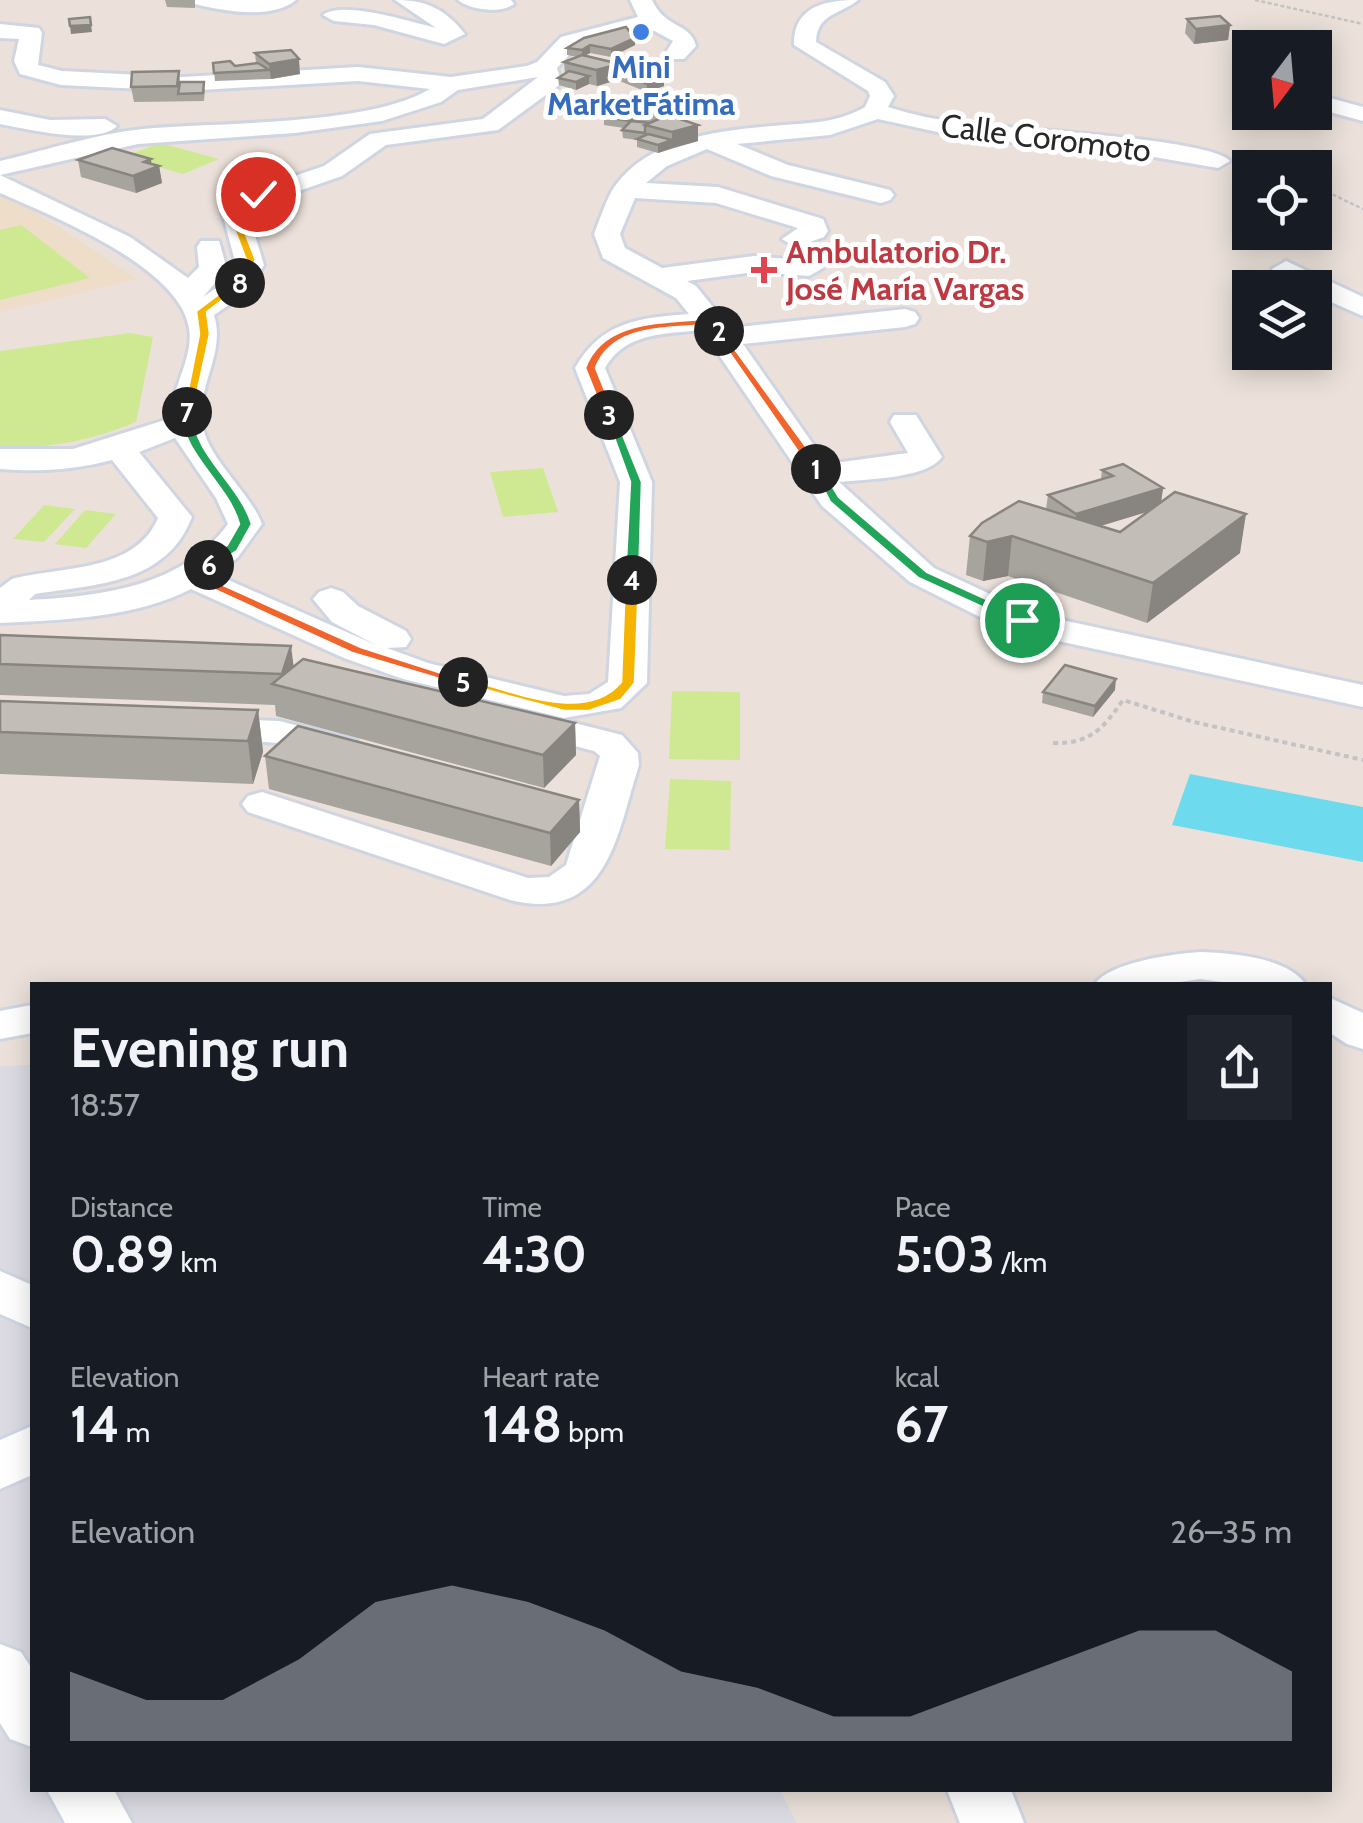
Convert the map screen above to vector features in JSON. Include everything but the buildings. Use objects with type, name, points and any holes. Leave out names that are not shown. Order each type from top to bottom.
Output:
[{"type":"street","points":[[202,0],[226,6],[286,0]]},
{"type":"street","points":[[363,0],[390,0]]},
{"type":"street","points":[[334,15],[380,20],[444,37],[454,35],[436,16],[406,0]]},
{"type":"street","points":[[469,0],[503,4]]},
{"type":"street","points":[[847,0],[817,12],[805,29],[805,44],[877,87],[882,96],[874,111],[827,128],[709,142],[663,156],[636,176],[625,190],[611,220],[607,244],[613,252],[686,292],[718,329],[834,499],[922,575],[1005,615],[1057,630],[1363,696]]},
{"type":"street","points":[[213,30],[226,6]]},
{"type":"street","points":[[0,168],[138,137],[295,126],[362,96],[509,78],[545,67],[569,42],[645,10],[682,38],[685,46],[676,54]]},
{"type":"street","points":[[0,32],[31,33],[27,68],[39,75],[61,78],[214,84],[362,74],[452,84]]},
{"type":"street","points":[[195,302],[238,286],[250,265],[233,205],[333,171],[380,138],[490,125],[552,80],[545,67]]},
{"type":"street","points":[[1332,106],[1363,114]]},
{"type":"street","name":"Calle Coromoto","points":[[874,111],[947,128],[1124,145],[1218,161]]},
{"type":"street","points":[[0,117],[60,127],[187,124],[256,129]]},
{"type":"street","points":[[709,142],[780,172],[881,195]]},
{"type":"street","points":[[0,183],[137,253],[195,302],[204,334],[187,400],[187,430],[240,504],[245,524],[233,548],[191,576],[135,598],[56,611],[3,612]]},
{"type":"street","points":[[625,190],[718,195],[814,225],[815,231],[795,238]]},
{"type":"street","points":[[0,215],[50,208]]},
{"type":"street","points":[[195,302],[213,268],[210,247]]},
{"type":"street","points":[[662,276],[754,264],[808,268]]},
{"type":"street","points":[[1286,269],[1363,308]]},
{"type":"street","points":[[191,576],[356,650],[416,671],[564,707],[589,706],[616,697],[628,683],[636,482],[590,368],[597,350],[618,334],[905,318]]},
{"type":"street","points":[[820,475],[926,457],[904,422]]},
{"type":"street","points":[[0,459],[53,463],[120,449],[187,423]]},
{"type":"street","points":[[3,612],[14,593],[24,586],[127,565],[153,553],[166,538],[175,518],[120,449]]},
{"type":"street","points":[[331,599],[345,614],[385,637],[504,671],[577,680],[629,658]]},
{"type":"street","points":[[262,804],[524,891],[554,890],[576,882],[586,867],[619,766],[619,753],[608,743],[306,665]]},
{"type":"street","points":[[160,726],[279,732],[376,757]]},
{"type":"street","points":[[1124,982],[1156,970],[1206,962],[1274,982]]},
{"type":"street","points":[[1332,1013],[1363,1034]]},
{"type":"street","points":[[0,1026],[30,1019]]},
{"type":"street","points":[[0,1290],[30,1308]]},
{"type":"street","points":[[0,1467],[30,1449]]},
{"type":"street","points":[[0,1670],[30,1717]]},
{"type":"street","points":[[79,1792],[100,1823]]},
{"type":"street","points":[[980,1792],[992,1823]]},
{"type":"path","points":[[1255,0],[1363,24]]},
{"type":"path","points":[[1332,193],[1363,209]]},
{"type":"path","points":[[1054,743],[1083,745],[1096,736],[1123,700],[1194,722],[1363,760]]},
{"type":"shaded area","points":[[0,191],[9,194],[137,279],[0,312]]},
{"type":"shaded area","points":[[30,1065],[30,1792],[781,1792],[797,1823],[0,1823],[0,1066]]},
{"type":"green space","points":[[160,143],[219,159],[183,174],[123,157]]},
{"type":"green space","points":[[21,225],[90,278],[0,300],[0,230]]},
{"type":"green space","points":[[130,333],[153,337],[136,422],[69,442],[0,447],[0,351]]},
{"type":"green space","points":[[543,468],[558,512],[503,517],[490,472]]},
{"type":"green space","points":[[44,505],[75,509],[44,542],[13,539]]},
{"type":"green space","points":[[85,510],[116,514],[86,548],[55,544]]},
{"type":"green space","points":[[672,691],[740,692],[740,760],[669,759]]},
{"type":"green space","points":[[670,779],[731,781],[730,850],[665,849]]},
{"type":"water","points":[[1190,774],[1363,807],[1363,862],[1172,825]]},
{"type":"place","name":"Mini MarketFátima","points":[[641,32]]},
{"type":"place","name":"Ambulatorio Dr. José María Vargas","points":[[764,270]]},
{"type":"route","points":[[258,194],[231,208],[244,237],[250,265],[238,286],[202,311],[204,334],[187,400],[187,430],[240,504],[245,524],[233,548],[191,576],[356,650],[416,671],[564,707],[589,706],[616,697],[628,683],[636,482],[590,368],[597,350],[618,334],[712,321],[834,499],[922,575],[1022,620]]}]
